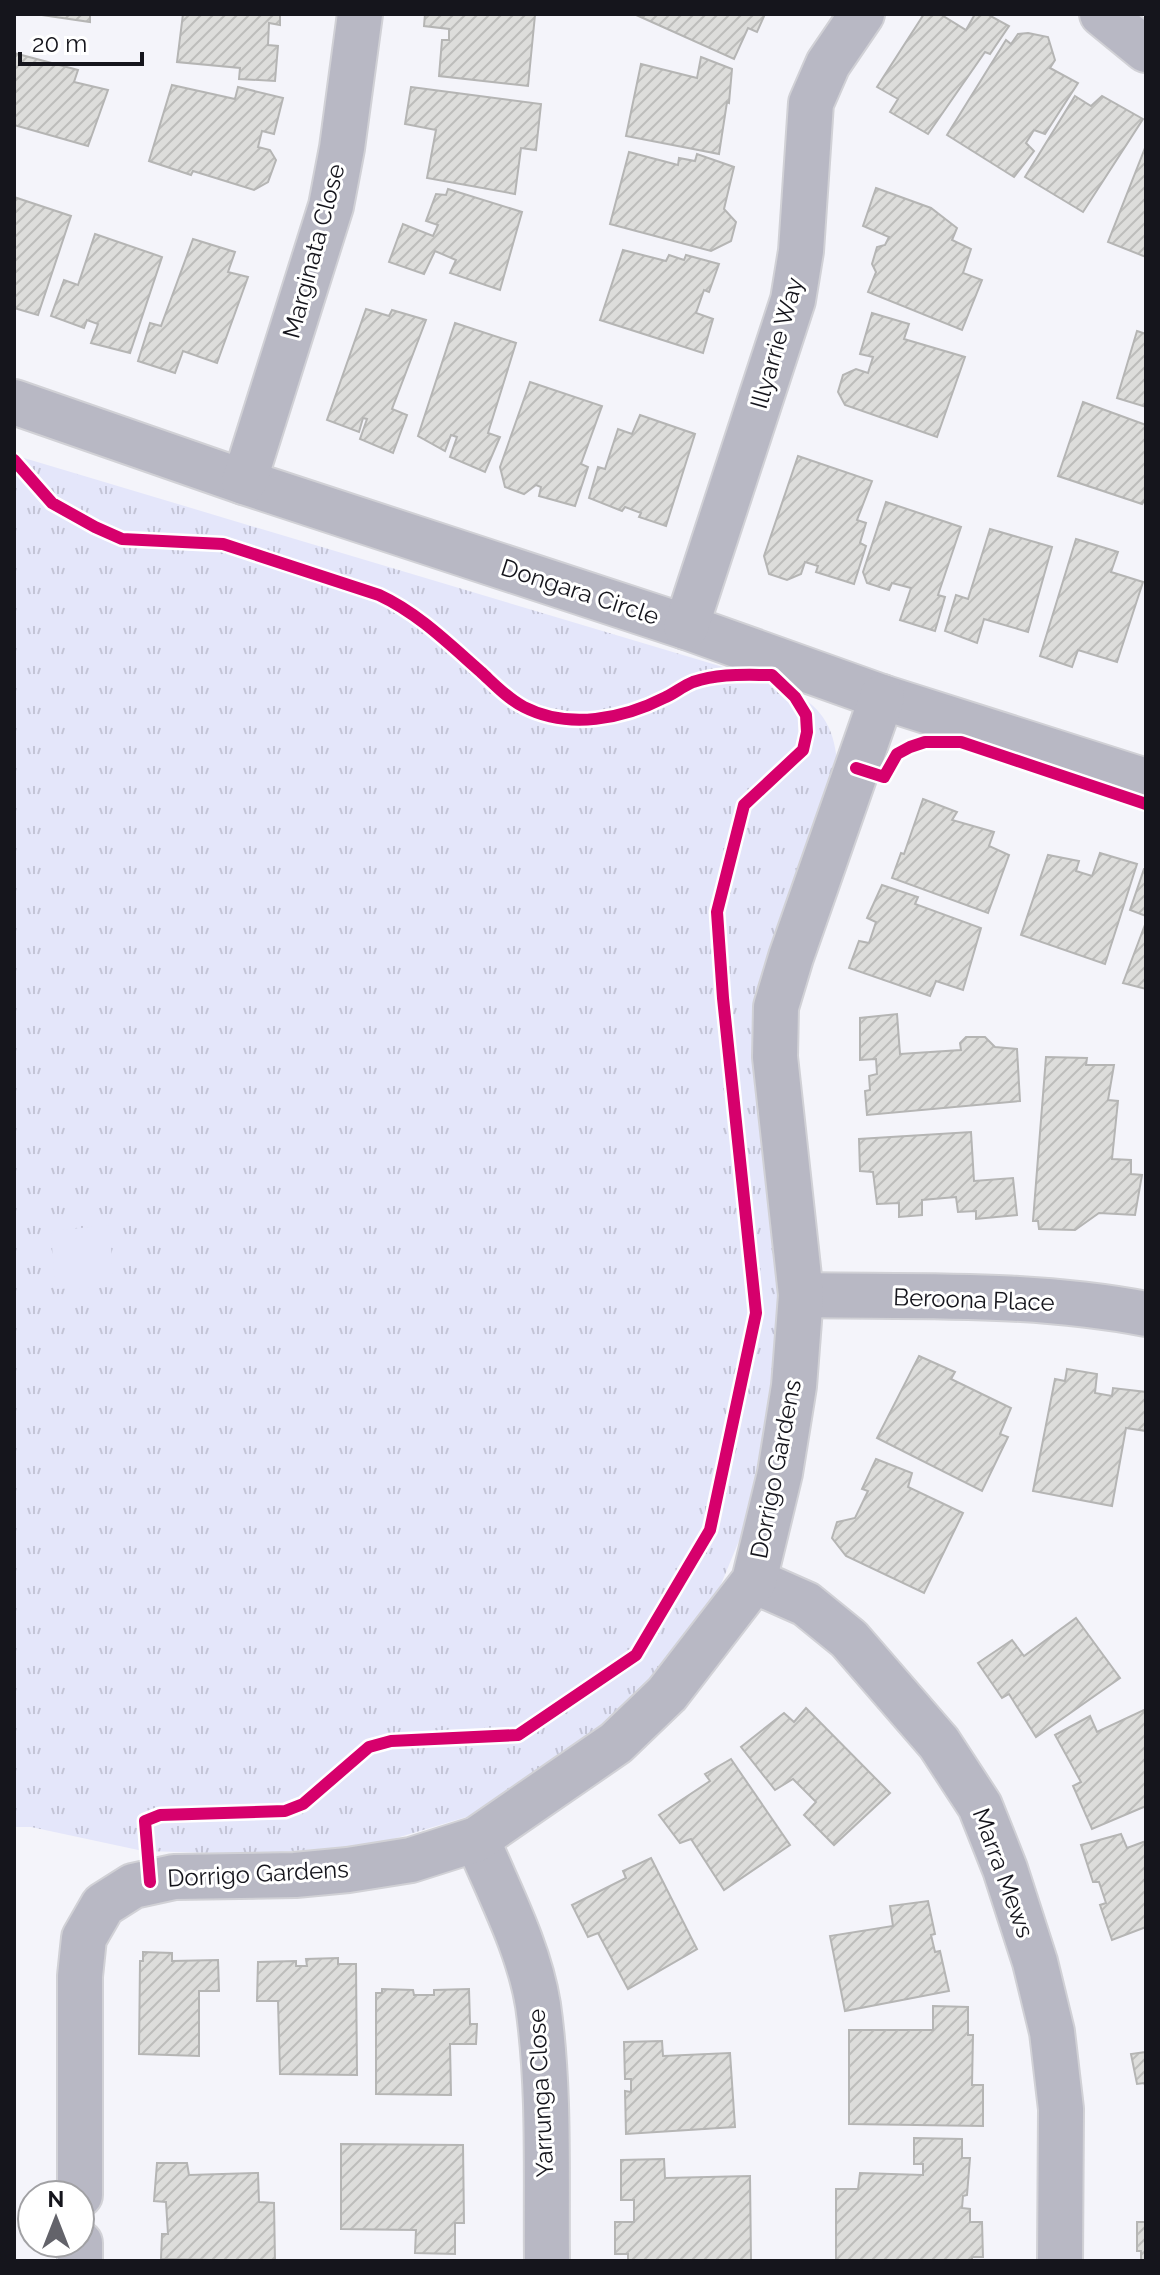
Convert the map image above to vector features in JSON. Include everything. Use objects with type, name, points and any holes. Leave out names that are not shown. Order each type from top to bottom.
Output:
[{"type":"street","name":"Marginata Close","points":[[244,482],[331,206],[360,14]]},
{"type":"street","name":"Illyarrie Way","points":[[686,627],[793,300],[801,251],[811,103],[828,64],[862,14]]},
{"type":"street","points":[[1102,14],[1146,50]]},
{"type":"street","name":"Dongara Circle","points":[[14,402],[244,482],[686,627],[882,697],[1145,776]]},
{"type":"street","name":"Dorrigo Gardens","points":[[80,2179],[80,1976],[84,1938],[103,1905],[133,1886],[174,1877],[295,1875],[348,1870],[411,1860],[477,1839],[616,1743],[667,1694],[754,1581],[783,1459],[794,1386],[801,1295],[775,1057],[776,1007],[882,697]]},
{"type":"street","name":"Beroona Place","points":[[801,1295],[1020,1299],[1106,1306],[1146,1314]]},
{"type":"street","name":"Marra Mews","points":[[754,1581],[806,1604],[849,1639],[939,1743],[980,1806],[1031,1949],[1052,2032],[1061,2109],[1060,2261]]},
{"type":"street","name":"Yarrunga Close","points":[[477,1839],[520,1941],[537,2003],[545,2079],[547,2261]]},
{"type":"green space","points":[[14,455],[783,685],[817,710],[833,740],[838,769],[774,957],[779,1260],[775,1376],[764,1448],[746,1524],[719,1589],[682,1641],[632,1700],[560,1760],[473,1815],[373,1845],[250,1854],[143,1851],[31,1827],[14,1827]]},
{"type":"green space","points":[[110,1225],[113,1287],[55,1289],[51,1231]]},
{"type":"building","points":[[35,14],[90,14],[90,22]]},
{"type":"building","points":[[183,14],[280,14],[280,25],[269,23],[268,45],[278,46],[275,81],[239,79],[240,68],[177,62]]},
{"type":"building","points":[[425,14],[535,15],[528,86],[439,76],[442,40],[449,40],[449,29],[424,26]]},
{"type":"building","points":[[634,14],[765,14],[757,32],[748,28],[734,59]]},
{"type":"building","points":[[924,14],[940,14],[966,30],[975,14],[987,14],[1009,26],[990,54],[985,52],[928,134],[890,112],[898,99],[877,87]]},
{"type":"building","points":[[1018,34],[1048,37],[1055,60],[1050,68],[1078,83],[1045,134],[1034,130],[1026,143],[1034,151],[1014,177],[947,135],[1006,40],[1011,44]]},
{"type":"building","points":[[14,53],[78,70],[74,82],[108,90],[88,146],[14,125]]},
{"type":"building","points":[[701,57],[732,69],[719,154],[626,136],[641,64],[697,78]]},
{"type":"building","points":[[172,85],[235,99],[238,87],[283,98],[274,134],[262,131],[258,147],[270,150],[276,160],[268,182],[254,190],[149,161]]},
{"type":"building","points":[[411,87],[541,104],[536,150],[521,148],[515,194],[427,178],[436,130],[405,124]]},
{"type":"building","points":[[1075,96],[1091,106],[1102,96],[1143,119],[1083,212],[1025,177]]},
{"type":"building","points":[[1146,148],[1146,257],[1108,242]]},
{"type":"building","points":[[629,152],[678,165],[679,158],[695,161],[697,154],[734,167],[724,209],[736,222],[731,241],[711,251],[610,224]]},
{"type":"building","points":[[876,188],[931,208],[957,228],[952,240],[971,249],[963,273],[982,280],[962,330],[868,292],[876,272],[872,264],[877,247],[885,245],[889,237],[863,226]]},
{"type":"building","points":[[448,189],[522,212],[500,290],[450,273],[456,260],[435,251],[424,274],[389,262],[403,224],[433,236],[438,225],[426,221],[436,194],[446,195]]},
{"type":"building","points":[[14,197],[71,216],[38,315],[14,308]]},
{"type":"building","points":[[95,234],[162,257],[130,353],[91,343],[98,324],[87,320],[84,328],[51,316],[64,280],[78,285]]},
{"type":"building","points":[[193,239],[235,252],[228,272],[248,277],[217,363],[183,351],[175,373],[138,361],[150,323],[161,326]]},
{"type":"building","points":[[623,250],[666,261],[669,255],[684,260],[686,255],[719,264],[709,292],[704,290],[696,313],[713,319],[703,353],[600,320]]},
{"type":"building","points":[[366,309],[389,316],[392,310],[426,320],[392,409],[407,415],[393,453],[360,439],[367,419],[363,418],[359,432],[327,420]]},
{"type":"building","points":[[872,313],[909,324],[904,339],[965,357],[937,437],[845,405],[838,392],[843,375],[856,369],[868,373],[873,357],[860,354]]},
{"type":"building","points":[[455,323],[516,343],[488,433],[500,437],[485,472],[450,457],[457,437],[451,435],[445,451],[418,436]]},
{"type":"building","points":[[1137,331],[1146,334],[1146,407],[1117,398]]},
{"type":"building","points":[[530,382],[602,406],[581,464],[588,467],[575,506],[539,496],[541,487],[536,485],[524,494],[505,487],[500,467]]},
{"type":"building","points":[[1083,402],[1146,425],[1146,498],[1142,504],[1058,476]]},
{"type":"building","points":[[640,415],[695,434],[666,526],[639,517],[641,513],[625,507],[622,511],[589,498],[598,467],[605,469],[618,429],[632,434]]},
{"type":"building","points":[[798,456],[872,481],[857,520],[866,523],[860,543],[866,546],[854,584],[816,572],[818,566],[805,562],[801,574],[787,580],[769,574],[764,556]]},
{"type":"building","points":[[886,502],[961,527],[938,595],[945,597],[935,631],[900,620],[911,588],[892,583],[889,590],[867,583],[863,572]]},
{"type":"building","points":[[990,529],[1052,547],[1028,632],[984,619],[977,643],[945,631],[956,595],[968,599]]},
{"type":"building","points":[[1076,539],[1118,552],[1111,572],[1143,582],[1117,662],[1078,650],[1072,667],[1040,656]]},
{"type":"building","points":[[923,799],[957,812],[952,820],[994,832],[989,846],[1009,855],[988,913],[892,878],[901,853],[904,854]]},
{"type":"building","points":[[1100,853],[1137,864],[1105,964],[1021,935],[1048,855],[1079,861],[1076,871],[1092,876]]},
{"type":"building","points":[[1146,869],[1146,916],[1130,910]]},
{"type":"building","points":[[882,885],[918,897],[915,904],[981,928],[963,990],[936,981],[930,996],[849,968],[859,941],[869,943],[876,922],[867,918]]},
{"type":"building","points":[[1146,922],[1146,989],[1123,983]]},
{"type":"building","points":[[897,1014],[900,1054],[961,1050],[960,1043],[966,1037],[985,1037],[995,1047],[1017,1049],[1020,1101],[867,1115],[865,1091],[870,1090],[869,1076],[877,1074],[876,1059],[860,1060],[860,1018]]},
{"type":"building","points":[[1046,1057],[1087,1058],[1086,1065],[1114,1065],[1108,1100],[1118,1101],[1112,1159],[1131,1160],[1131,1174],[1142,1175],[1135,1215],[1099,1213],[1075,1230],[1039,1229],[1038,1221],[1033,1221]]},
{"type":"building","points":[[971,1132],[974,1181],[1013,1178],[1017,1215],[976,1219],[976,1211],[958,1212],[956,1197],[922,1200],[922,1215],[899,1217],[899,1203],[877,1204],[873,1172],[860,1171],[859,1139]]},
{"type":"building","points":[[919,1356],[955,1372],[951,1379],[1011,1408],[1000,1434],[1008,1437],[982,1491],[877,1438]]},
{"type":"building","points":[[1067,1369],[1097,1374],[1095,1393],[1112,1396],[1113,1388],[1146,1392],[1146,1431],[1126,1428],[1112,1506],[1033,1491],[1055,1379],[1065,1381]]},
{"type":"building","points":[[876,1459],[912,1473],[908,1487],[963,1513],[924,1593],[846,1556],[832,1538],[837,1522],[855,1518],[868,1491],[862,1489]]},
{"type":"building","points":[[1076,1618],[1120,1678],[1036,1737],[1009,1694],[1002,1698],[978,1663],[1012,1640],[1024,1656]]},
{"type":"building","points":[[806,1708],[890,1793],[834,1845],[804,1815],[816,1802],[793,1779],[775,1790],[741,1747],[784,1713],[794,1722]]},
{"type":"building","points":[[1146,1709],[1146,1806],[1092,1829],[1073,1786],[1081,1782],[1055,1735],[1090,1716],[1097,1732]]},
{"type":"building","points":[[731,1759],[790,1845],[724,1890],[691,1839],[680,1843],[659,1815],[710,1781],[705,1774]]},
{"type":"building","points":[[1121,1834],[1127,1848],[1146,1841],[1146,1927],[1112,1940],[1100,1905],[1106,1903],[1099,1882],[1093,1882],[1081,1845]]},
{"type":"building","points":[[651,1858],[697,1949],[628,1989],[598,1933],[588,1937],[572,1905],[626,1878],[623,1871]]},
{"type":"building","points":[[928,1901],[935,1934],[931,1935],[935,1952],[940,1951],[949,1991],[845,2011],[830,1936],[893,1926],[890,1906]]},
{"type":"building","points":[[143,1952],[172,1953],[172,1961],[218,1960],[219,1991],[199,1991],[199,2056],[139,2054],[140,1961],[143,1961]]},
{"type":"building","points":[[338,1958],[338,1964],[356,1964],[357,2075],[280,2074],[278,2001],[257,2001],[258,1962],[296,1961],[296,1966],[307,1966],[306,1959]]},
{"type":"building","points":[[382,1989],[413,1990],[414,1995],[434,1995],[434,1990],[469,1989],[470,2024],[477,2024],[476,2044],[450,2044],[451,2095],[376,2094],[376,1993],[382,1993]]},
{"type":"building","points":[[933,2006],[968,2007],[968,2035],[973,2035],[972,2085],[983,2085],[983,2126],[849,2124],[849,2030],[933,2030]]},
{"type":"building","points":[[662,2041],[663,2056],[730,2053],[735,2127],[626,2134],[625,2091],[631,2092],[631,2079],[625,2079],[624,2042]]},
{"type":"building","points":[[1146,2052],[1146,2087],[1144,2083],[1137,2084],[1131,2054]]},
{"type":"building","points":[[914,2138],[962,2139],[962,2158],[970,2158],[967,2195],[963,2196],[962,2208],[970,2209],[970,2222],[982,2222],[983,2257],[972,2257],[972,2261],[836,2261],[836,2189],[858,2189],[860,2173],[923,2175],[923,2164],[914,2164]]},
{"type":"building","points":[[341,2144],[463,2145],[464,2223],[455,2223],[455,2254],[415,2253],[416,2230],[341,2229]]},
{"type":"building","points":[[664,2159],[665,2178],[750,2176],[751,2261],[628,2261],[628,2254],[615,2254],[615,2222],[634,2222],[634,2200],[621,2200],[621,2160]]},
{"type":"building","points":[[157,2163],[187,2163],[189,2175],[258,2173],[259,2202],[274,2203],[275,2261],[161,2259],[162,2234],[168,2234],[166,2202],[154,2201]]},
{"type":"building","points":[[1137,2222],[1146,2222],[1146,2261],[1141,2261],[1141,2251],[1137,2251]]},
{"type":"cycle path","points":[[14,460],[52,503],[122,539],[223,544],[379,595],[433,630],[512,700],[541,714],[577,720],[614,716],[649,705],[703,679],[772,675],[795,697],[806,715],[807,732],[803,750],[744,805],[717,912],[756,1313],[710,1530],[636,1655],[518,1735],[391,1741],[369,1747],[303,1804],[285,1811],[160,1815],[145,1821],[150,1882]]},
{"type":"cycle path","points":[[856,768],[884,777],[897,754],[910,747],[925,742],[961,742],[1146,804]]}]
